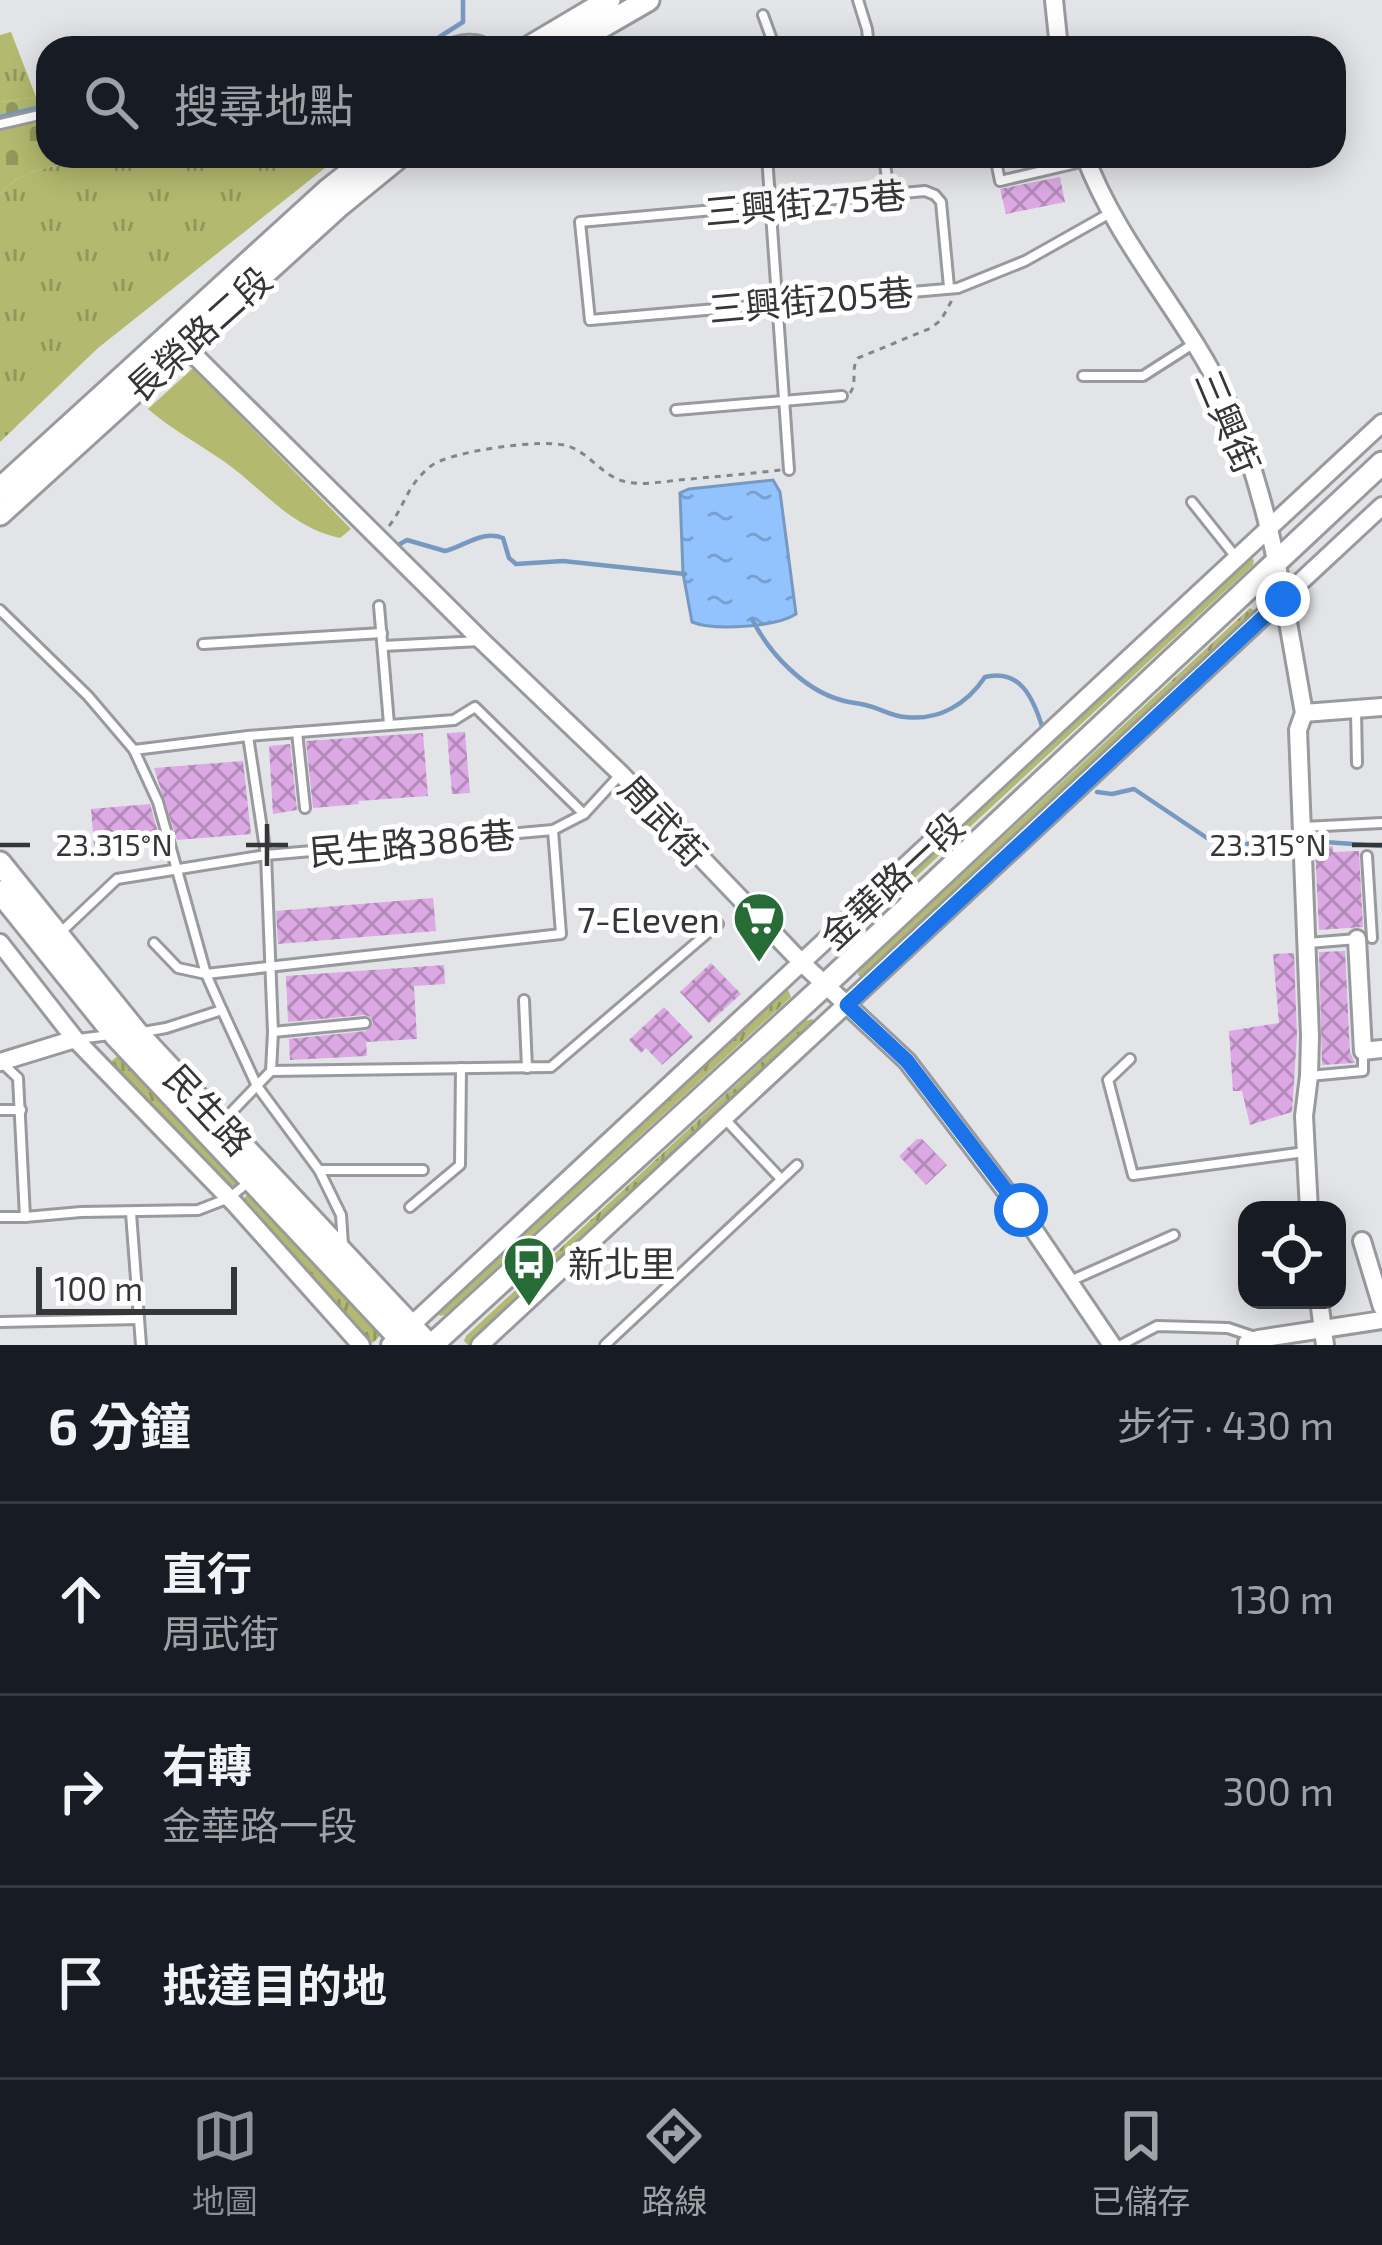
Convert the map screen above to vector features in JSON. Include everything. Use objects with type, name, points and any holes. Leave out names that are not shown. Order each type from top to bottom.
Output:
[{"type":"street","points":[[548,36],[609,0]]},
{"type":"street","points":[[586,36],[648,0]]},
{"type":"street","points":[[1054,0],[1058,36]]},
{"type":"street","name":"長榮路二段","points":[[0,514],[355,168]]},
{"type":"street","name":"長榮路二段","points":[[0,489],[385,168]]},
{"type":"street","name":"三興街","points":[[1090,168],[1226,400],[1270,526],[1304,713],[1298,730],[1308,943],[1309,1076],[1304,1116],[1308,1201]]},
{"type":"street","name":"周武街","points":[[178,339],[621,774],[802,963],[907,1061],[1021,1210],[1112,1345]]},
{"type":"street","name":"金華路一段","points":[[402,1338],[739,1018],[1382,423]]},
{"type":"street","name":"金華路一段","points":[[430,1345],[826,984],[1382,463]]},
{"type":"street","name":"金華路一段","points":[[481,1345],[1382,506]]},
{"type":"street","points":[[1304,713],[1382,707]]},
{"type":"street","name":"民生路","points":[[0,863],[51,942],[126,1034],[258,1173],[402,1338],[430,1345]]},
{"type":"street","name":"民生路","points":[[0,892],[51,942]]},
{"type":"street","points":[[1370,938],[1372,1050]]},
{"type":"street","name":"民生路","points":[[0,943],[75,1039],[362,1345]]},
{"type":"street","name":"民生路","points":[[126,1034],[222,1123],[258,1173],[344,1252],[402,1338]]},
{"type":"street","points":[[0,1062],[75,1039]]},
{"type":"street","points":[[1362,1241],[1382,1307]]},
{"type":"street","points":[[1251,1342],[1324,1336],[1382,1320]]},
{"type":"lane","points":[[857,0],[868,36]]},
{"type":"lane","points":[[763,15],[771,36]]},
{"type":"lane","points":[[0,124],[36,116]]},
{"type":"lane","points":[[768,168],[789,470]]},
{"type":"lane","points":[[886,168],[890,194]]},
{"type":"lane","points":[[997,168],[1000,181],[1048,168]]},
{"type":"lane","name":"三興街275巷","points":[[580,222],[925,191],[941,202],[953,287]]},
{"type":"lane","name":"三興街205巷","points":[[580,222],[590,320],[953,287],[1024,261],[1112,212]]},
{"type":"lane","points":[[1082,376],[1144,376],[1194,344]]},
{"type":"lane","points":[[676,410],[842,396]]},
{"type":"lane","points":[[1192,502],[1236,557]]},
{"type":"lane","points":[[379,606],[389,724]]},
{"type":"lane","points":[[0,610],[88,696],[134,750],[158,802],[206,974],[221,1010],[257,1086],[319,1170],[341,1215],[344,1252]]},
{"type":"lane","points":[[203,644],[382,632]]},
{"type":"lane","points":[[383,646],[482,640]]},
{"type":"lane","points":[[134,750],[454,720],[475,707],[584,814]]},
{"type":"lane","points":[[1356,710],[1358,763]]},
{"type":"lane","points":[[296,732],[305,808]]},
{"type":"lane","points":[[222,1123],[271,1072],[266,856],[248,736]]},
{"type":"lane","points":[[154,943],[178,968],[206,974],[561,934],[553,830],[584,814],[621,774]]},
{"type":"lane","points":[[1302,827],[1382,823]]},
{"type":"lane","name":"民生路386巷","points":[[21,970],[117,879],[266,856],[553,830]]},
{"type":"lane","points":[[1308,943],[1370,938],[1367,856]]},
{"type":"lane","points":[[271,1072],[550,1067],[718,924]]},
{"type":"lane","points":[[524,1000],[527,1068]]},
{"type":"lane","points":[[75,1039],[166,1028],[221,1010]]},
{"type":"lane","points":[[273,1032],[365,1023]]},
{"type":"lane","points":[[1309,1076],[1364,1071],[1372,1050]]},
{"type":"lane","points":[[1130,1059],[1108,1080],[1132,1175],[1305,1152]]},
{"type":"lane","points":[[0,1062],[18,1078],[25,1216]]},
{"type":"lane","points":[[410,1207],[460,1165],[461,1068]]},
{"type":"lane","points":[[0,1110],[21,1110]]},
{"type":"lane","points":[[724,1119],[781,1180]]},
{"type":"lane","points":[[605,1345],[797,1165]]},
{"type":"lane","points":[[319,1170],[423,1170]]},
{"type":"lane","points":[[0,1217],[198,1210],[229,1198],[258,1173]]},
{"type":"lane","points":[[131,1213],[141,1345]]},
{"type":"lane","points":[[1069,1282],[1174,1235]]},
{"type":"lane","points":[[0,1322],[139,1319]]},
{"type":"lane","points":[[1121,1345],[1157,1326],[1228,1328],[1251,1342]]},
{"type":"path","points":[[842,396],[853,391],[853,370],[859,358],[932,328],[948,310],[953,287]]},
{"type":"path","points":[[380,539],[402,498],[435,462],[478,451],[562,444],[584,452],[624,482],[789,470]]},
{"type":"green space","points":[[11,32],[36,97],[0,102],[0,35]]},
{"type":"green space","points":[[36,97],[36,168],[49,168],[19,178],[0,195],[0,102]]},
{"type":"green space","points":[[48,168],[325,168],[98,348],[0,442],[0,195],[31,172]]},
{"type":"green space","points":[[193,368],[351,529],[340,538],[307,526],[148,409]]},
{"type":"green space","points":[[1249,556],[1253,565],[838,949],[832,942]]},
{"type":"green space","points":[[1250,608],[1257,612],[863,979],[858,975],[859,970]]},
{"type":"green space","points":[[787,988],[791,997],[440,1316],[435,1310]]},
{"type":"green space","points":[[805,1021],[818,1024],[476,1345],[464,1341]]},
{"type":"green space","points":[[119,1055],[239,1182],[234,1188],[225,1188],[109,1063]]},
{"type":"green space","points":[[249,1193],[383,1332],[374,1342],[369,1343],[243,1207]]},
{"type":"water","points":[[773,480],[780,492],[796,614],[745,626],[692,622],[683,573],[680,493]]},
{"type":"building","points":[[1060,177],[1065,202],[1006,214],[1000,189]]},
{"type":"building","points":[[465,732],[470,793],[452,794],[447,733]]},
{"type":"building","points":[[423,733],[428,796],[313,808],[306,741]]},
{"type":"building","points":[[290,744],[297,810],[273,814],[269,746]]},
{"type":"building","points":[[243,761],[251,834],[177,840],[154,768]]},
{"type":"building","points":[[150,804],[160,840],[94,846],[91,809]]},
{"type":"building","points":[[1333,846],[1333,852],[1359,851],[1363,927],[1319,930],[1315,847]]},
{"type":"building","points":[[433,898],[436,931],[278,944],[276,911]]},
{"type":"building","points":[[1345,951],[1350,1052],[1355,1063],[1322,1065],[1319,952]]},
{"type":"building","points":[[1294,953],[1297,1036],[1292,1112],[1250,1125],[1242,1091],[1233,1091],[1229,1031],[1279,1023],[1273,954]]},
{"type":"building","points":[[711,963],[741,994],[709,1023],[680,992]]},
{"type":"building","points":[[444,965],[445,984],[414,986],[417,1039],[366,1042],[367,1056],[290,1060],[289,1039],[366,1031],[373,1023],[364,1015],[288,1022],[286,976]]},
{"type":"building","points":[[664,1007],[693,1037],[662,1065],[646,1048],[641,1053],[629,1040]]},
{"type":"building","points":[[917,1139],[947,1165],[926,1185],[899,1156]]},
{"type":"waterway","points":[[441,36],[463,22],[463,0]]},
{"type":"waterway","points":[[0,117],[36,108]]},
{"type":"waterway","points":[[400,544],[407,540],[445,551],[495,536],[503,538],[516,564],[563,561],[685,574]]},
{"type":"waterway","points":[[752,619],[789,668],[827,695],[917,718],[961,703],[985,677],[997,675],[1023,688],[1042,726]]},
{"type":"waterway","points":[[1097,792],[1134,789],[1207,838],[1227,845],[1294,841]]},
{"type":"waterway","points":[[1310,841],[1382,846]]},
{"type":"place","name":"7-Eleven","points":[[759,964]]},
{"type":"place","name":"新北里","points":[[529,1308]]},
{"type":"route","points":[[1021,1210],[907,1061],[847,1005],[1283,599]]}]
